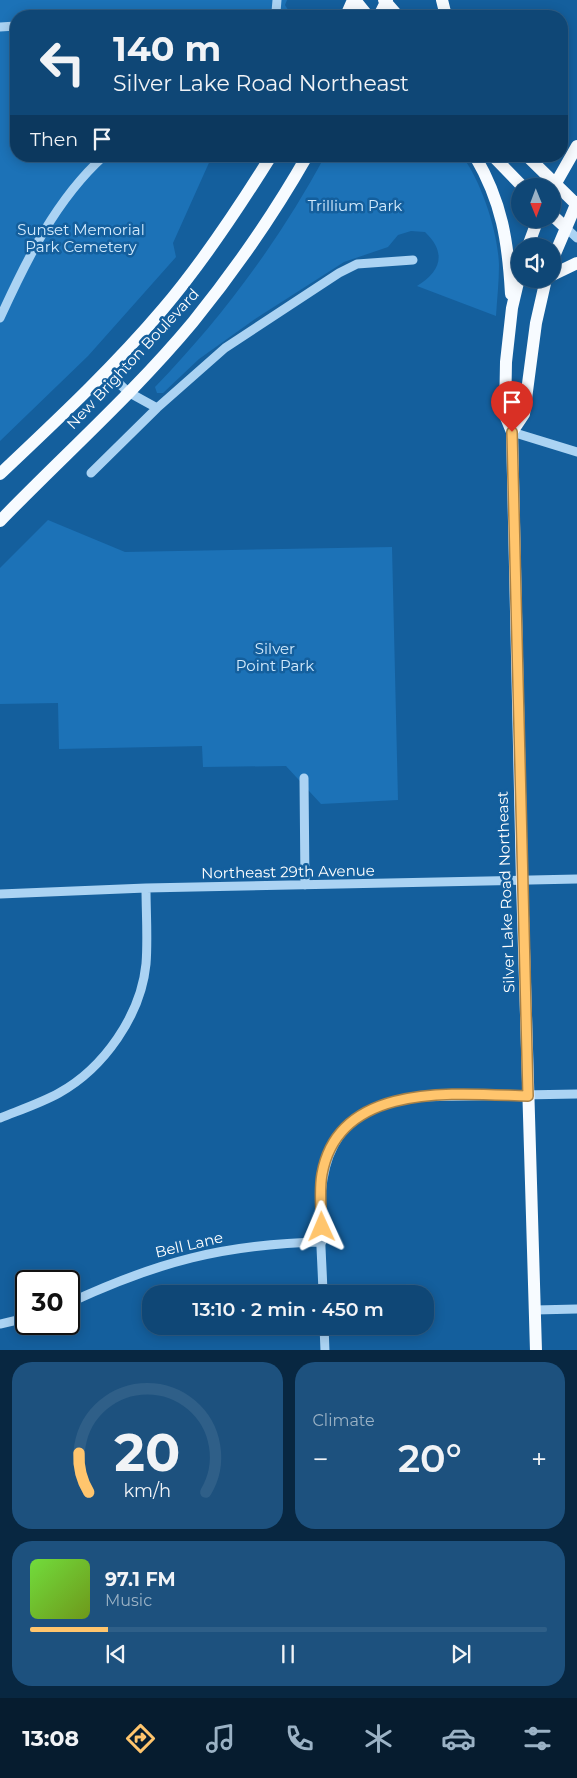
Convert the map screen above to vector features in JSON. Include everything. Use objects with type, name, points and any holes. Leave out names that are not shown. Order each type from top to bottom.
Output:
[{"type":"main road","points":[[354,0],[363,10]]},
{"type":"main road","points":[[568,162],[577,146]]},
{"type":"main road","name":"New Brighton Boulevard","points":[[0,474],[106,371],[164,308],[229,220],[267,162]]},
{"type":"main road","name":"New Brighton Boulevard","points":[[0,521],[128,392],[192,323],[233,270],[303,162]]},
{"type":"main road","points":[[479,162],[488,176],[504,221],[512,308]]},
{"type":"main road","points":[[499,162],[514,178]]},
{"type":"main road","points":[[532,162],[547,178]]},
{"type":"main road","points":[[559,178],[568,162]]},
{"type":"main road","points":[[561,195],[573,210],[561,239]]},
{"type":"main road","points":[[561,271],[577,263]]},
{"type":"main road","name":"Silver Lake Road Northeast","points":[[517,288],[512,308],[506,362],[505,415],[512,432],[522,881],[536,1350]]},
{"type":"main road","points":[[512,432],[524,414],[536,323],[544,288]]},
{"type":"street","points":[[0,318],[21,273],[54,215],[97,162]]},
{"type":"street","points":[[573,210],[577,238]]},
{"type":"street","points":[[91,473],[157,408],[225,348],[339,273],[357,264],[413,260]]},
{"type":"street","points":[[106,371],[128,392],[157,408]]},
{"type":"street","points":[[512,432],[577,452]]},
{"type":"street","points":[[304,778],[305,886]]},
{"type":"street","name":"Northeast 29th Avenue","points":[[0,894],[146,888],[577,879]]},
{"type":"street","points":[[0,1118],[60,1092],[86,1074],[109,1050],[121,1031],[138,996],[146,966],[146,888]]},
{"type":"street","points":[[323,1285],[322,1174],[328,1154],[339,1134],[354,1119],[372,1108],[393,1100],[413,1097],[577,1094]]},
{"type":"street","name":"Bell Lane","points":[[80,1298],[104,1286],[159,1266],[216,1251],[275,1243],[322,1242]]},
{"type":"street","points":[[535,1310],[577,1309]]},
{"type":"street","points":[[0,1324],[15,1321]]},
{"type":"street","points":[[324,1335],[325,1350]]},
{"type":"green space","name":"Sunset Memorial Park Cemetery","points":[[0,0],[287,0],[285,5],[288,10],[10,10],[10,162],[209,162],[173,243],[176,257],[88,356],[0,441]]},
{"type":"green space","name":"Trillium Park","points":[[322,162],[466,162],[488,208],[496,238],[499,265],[496,316],[417,286],[436,268],[438,254],[432,240],[425,232],[411,231],[398,235],[388,247],[344,262],[255,319],[199,359],[163,393],[157,393],[155,387],[180,361],[248,278],[307,188]]},
{"type":"green space","name":"Silver Point Park","points":[[48,520],[125,552],[392,547],[398,800],[321,804],[286,766],[203,767],[202,746],[59,749],[58,703],[0,704],[0,568]]},
{"type":"route","points":[[322,1227],[322,1174],[328,1154],[339,1134],[354,1119],[372,1108],[393,1100],[413,1097],[528,1096],[512,432]]}]
